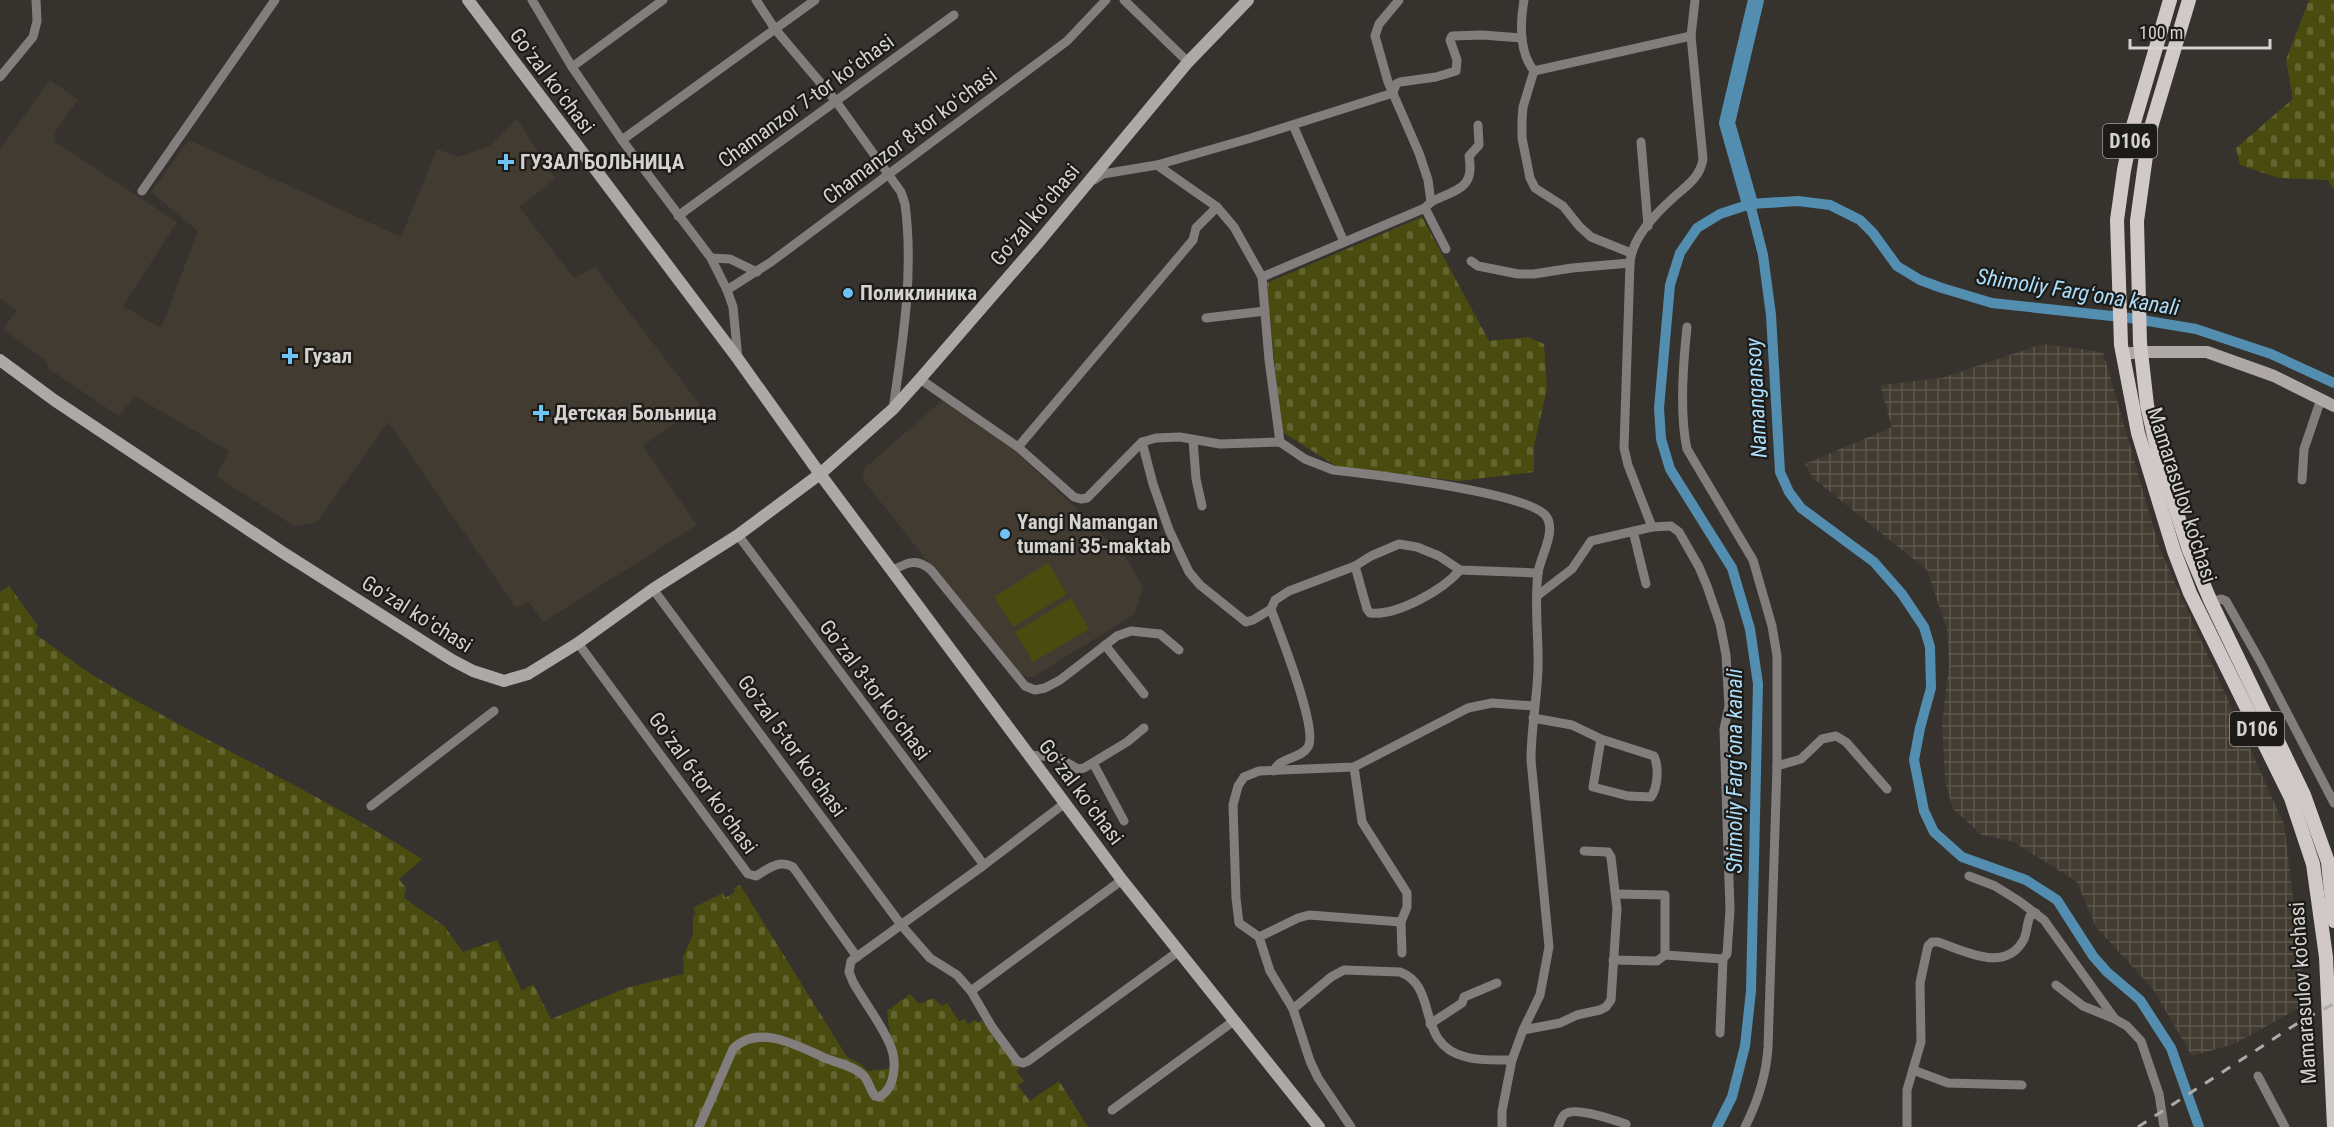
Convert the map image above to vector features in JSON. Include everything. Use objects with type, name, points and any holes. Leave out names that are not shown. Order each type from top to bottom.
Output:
[{"type":"main road","name":"Mamarasulov ko'chasi","points":[[2170,0],[2133,126],[2117,220],[2122,349],[2138,433],[2174,551],[2190,593],[2291,798],[2313,864],[2326,957],[2334,1127]]},
{"type":"main road","name":"Mamarasulov ko'chasi","points":[[2189,0],[2149,134],[2137,221],[2141,347],[2147,405],[2159,458],[2185,539],[2211,602],[2304,795],[2328,862],[2334,921]]},
{"type":"street","points":[[0,77],[33,36],[37,21],[36,0]]},
{"type":"street","points":[[142,191],[275,0]]},
{"type":"street","name":"Goʻzal koʻchasi","points":[[468,0],[738,359],[892,572],[1122,880],[1319,1127]]},
{"type":"street","points":[[532,0],[572,67],[622,140],[711,258],[733,307],[738,359]]},
{"type":"street","points":[[572,67],[663,0]]},
{"type":"street","points":[[756,0],[776,29],[835,100],[901,192],[907,217],[905,318],[893,409]]},
{"type":"street","points":[[622,140],[815,0]]},
{"type":"street","name":"Chamanzor 8-tor koʻchasi","points":[[727,290],[757,272],[1067,41],[1106,0]]},
{"type":"street","points":[[1124,0],[1188,62]]},
{"type":"street","name":"Goʻzal koʻchasi","points":[[0,360],[54,400],[282,552],[435,650],[473,671],[504,681],[528,674],[578,643],[653,589],[738,535],[820,474],[893,409],[921,379],[1188,62],[1248,0]]},
{"type":"street","points":[[1399,0],[1380,24],[1375,36],[1393,93],[1419,153],[1428,180],[1428,205],[1446,249]]},
{"type":"street","points":[[1524,0],[1522,38],[1528,63],[1534,71]]},
{"type":"street","points":[[1652,527],[1628,465],[1624,448],[1630,263],[1635,241],[1670,200],[1701,171],[1703,159],[1691,36],[1695,0]]},
{"type":"street","name":"Chamanzor 7-tor koʻchasi","points":[[678,216],[954,15]]},
{"type":"street","points":[[1393,93],[1396,84],[1400,81],[1436,77],[1456,71],[1456,60],[1450,40],[1452,36],[1482,34],[1522,38]]},
{"type":"street","points":[[1534,71],[1691,36]]},
{"type":"street","points":[[1534,71],[1523,107],[1522,138],[1530,178],[1535,188],[1563,206],[1591,237],[1631,253]]},
{"type":"street","points":[[1084,187],[1102,174],[1157,165],[1393,93]]},
{"type":"street","points":[[1293,125],[1344,242]]},
{"type":"street","points":[[1262,277],[1428,205],[1460,188],[1470,178],[1472,171],[1470,153],[1479,145],[1478,125]]},
{"type":"street","points":[[1641,142],[1648,226]]},
{"type":"street","points":[[1157,165],[1217,207],[1234,227],[1262,277],[1280,442]]},
{"type":"street","points":[[1018,447],[1193,240],[1196,228],[1217,207]]},
{"type":"street","points":[[711,258],[730,259],[757,272]]},
{"type":"street","points":[[1471,261],[1478,266],[1518,274],[1630,263]]},
{"type":"street","points":[[1206,318],[1265,311]]},
{"type":"street","points":[[1687,327],[1684,352],[1683,433],[1687,449],[1753,560],[1772,626],[1777,657],[1777,766],[1766,1066],[1756,1105],[1745,1127]]},
{"type":"street","points":[[2122,349],[2141,347],[2207,352],[2274,376],[2334,406]]},
{"type":"street","points":[[921,379],[1018,447],[1074,497],[1081,499],[1087,498],[1142,442],[1167,437],[1220,444],[1280,442],[1305,459],[1333,470],[1410,479],[1516,501],[1546,517],[1550,531],[1538,573],[1538,670],[1531,760],[1549,947],[1540,995],[1512,1060],[1502,1111],[1502,1127]]},
{"type":"street","points":[[2302,480],[2301,462],[2304,449],[2321,399]]},
{"type":"street","points":[[1193,440],[1196,479],[1202,506]]},
{"type":"street","points":[[1142,442],[1153,484],[1169,530],[1194,580],[1245,622],[1271,609],[1275,600],[1289,591],[1355,566],[1389,547],[1408,544],[1439,556],[1460,570],[1538,573]]},
{"type":"street","points":[[1537,596],[1572,569],[1591,541],[1652,527],[1675,528],[1700,567],[1720,624],[1726,655],[1729,705],[1724,729],[1730,910],[1727,954],[1723,960],[1720,1033]]},
{"type":"street","points":[[1633,531],[1646,585]]},
{"type":"street","name":"Goʻzal 3-tor koʻchasi","points":[[738,535],[984,866]]},
{"type":"street","points":[[892,572],[907,562],[924,564],[1025,686],[1035,690],[1045,688],[1060,680],[1124,633],[1137,631],[1160,634],[1179,650]]},
{"type":"street","points":[[1355,566],[1367,609],[1370,613],[1377,614],[1402,608],[1442,587],[1460,570]]},
{"type":"street","name":"Goʻzal 5-tor koʻchasi","points":[[653,589],[902,926],[930,958],[957,975],[971,991],[992,1027],[1017,1061],[1023,1063],[1179,951]]},
{"type":"street","points":[[2211,602],[2221,599],[2226,601],[2324,780],[2334,803]]},
{"type":"street","points":[[1271,609],[1302,694],[1310,741],[1305,751],[1279,764],[1274,771]]},
{"type":"street","name":"Goʻzal 6-tor koʻchasi","points":[[578,643],[748,874],[756,876],[780,863],[793,867],[857,957]]},
{"type":"street","points":[[1106,645],[1144,694]]},
{"type":"street","points":[[1351,1127],[1318,1078],[1293,1009],[1270,971],[1259,937],[1243,927],[1238,918],[1233,805],[1238,786],[1244,777],[1259,771],[1354,767],[1467,708],[1492,703],[1534,706]]},
{"type":"street","points":[[371,806],[494,711]]},
{"type":"street","points":[[1533,718],[1582,728],[1600,739],[1654,756],[1657,771],[1654,793],[1651,797],[1593,788],[1600,739]]},
{"type":"street","points":[[1029,755],[1057,757],[1078,769],[1093,763],[1144,728]]},
{"type":"street","points":[[1777,766],[1802,759],[1822,739],[1836,736],[1846,742],[1887,789]]},
{"type":"street","points":[[1093,763],[1124,821]]},
{"type":"street","points":[[1354,767],[1362,822],[1407,893],[1407,907],[1401,922],[1402,952]]},
{"type":"street","points":[[699,1127],[733,1049],[740,1042],[749,1039],[780,1040],[801,1047],[863,1074],[875,1096],[879,1097],[886,1093],[892,1085],[891,1047],[849,972],[851,961],[984,866],[1065,803]]},
{"type":"street","points":[[1523,1030],[1560,1023],[1606,1007],[1611,1000],[1616,894],[1610,854],[1604,850],[1584,851]]},
{"type":"street","points":[[1969,876],[1995,886],[2044,920],[2115,1019]]},
{"type":"street","points":[[971,991],[1122,880]]},
{"type":"street","points":[[1616,894],[1665,895],[1665,955]]},
{"type":"street","points":[[1907,1127],[1907,1090],[1921,1042],[1920,983],[1928,946],[1932,942],[1938,942],[1984,958],[1994,959],[2007,956],[2025,937],[2030,916],[2036,913]]},
{"type":"street","points":[[1259,937],[1309,915],[1401,922]]},
{"type":"street","points":[[1613,960],[1657,961],[1665,955],[1698,956],[1723,960]]},
{"type":"street","points":[[1293,1009],[1338,972],[1344,970],[1400,972],[1406,974],[1420,987],[1437,1039],[1461,1056],[1485,1060],[1512,1060]]},
{"type":"street","points":[[1431,1024],[1457,1007],[1464,997],[1497,983]]},
{"type":"street","points":[[2056,985],[2084,1006],[2127,1026],[2141,1041],[2159,1094],[2164,1127]]},
{"type":"street","points":[[1112,1110],[1235,1020]]},
{"type":"street","points":[[1913,1070],[1948,1083],[2022,1085]]},
{"type":"street","points":[[2258,1076],[2285,1127]]},
{"type":"street","points":[[1558,1127],[1563,1116],[1572,1112],[1582,1112],[1626,1124]]},
{"type":"shaded area","points":[[50,80],[78,100],[55,132],[54,141],[177,222],[123,306],[161,328],[198,231],[151,192],[189,140],[401,237],[437,149],[458,157],[490,146],[517,119],[555,179],[519,207],[574,278],[595,267],[700,405],[643,446],[697,525],[543,622],[529,602],[516,608],[388,422],[317,522],[294,526],[216,476],[229,451],[135,396],[119,416],[49,369],[46,361],[3,329],[17,311],[0,298],[0,149]]},
{"type":"shaded area","points":[[2042,344],[2103,352],[2159,547],[2284,824],[2306,1004],[2234,1044],[2192,1056],[2153,989],[2096,927],[2077,882],[2014,842],[1982,835],[1953,809],[1945,782],[1942,722],[1949,665],[1947,629],[1927,570],[1813,478],[1805,464],[1892,427],[1880,385],[1942,378]]},
{"type":"shaded area","name":"Yangi Namangan tumani 35-maktab","points":[[944,399],[993,431],[1076,508],[1128,561],[1143,587],[1135,614],[1033,677],[1019,676],[864,481],[863,471],[867,466]]},
{"type":"green space","points":[[2309,0],[2334,0],[2334,190],[2328,180],[2279,178],[2240,165],[2236,148],[2293,99],[2286,60]]},
{"type":"green space","points":[[1422,217],[1489,341],[1528,337],[1544,344],[1547,389],[1534,445],[1534,472],[1458,481],[1336,466],[1281,431],[1267,283]]},
{"type":"green space","points":[[1048,563],[1067,594],[1013,627],[994,597]]},
{"type":"green space","points":[[9,586],[38,626],[35,634],[93,676],[343,812],[422,859],[399,879],[406,888],[404,898],[444,926],[463,952],[497,940],[522,991],[533,984],[551,1019],[626,988],[684,974],[683,957],[693,935],[693,916],[696,914],[693,908],[723,893],[725,898],[735,892],[734,888],[740,885],[847,1057],[868,1071],[894,1068],[887,1011],[910,994],[919,1004],[933,998],[942,1006],[947,1003],[959,1021],[965,1019],[968,1024],[975,1020],[978,1023],[982,1020],[1020,1068],[1016,1071],[1024,1081],[1018,1086],[1030,1101],[1059,1081],[1088,1127],[0,1127],[0,592]]},
{"type":"green space","points":[[1071,598],[1089,629],[1033,662],[1015,632]]},
{"type":"waterway","points":[[1750,204],[1727,123],[1756,0]]},
{"type":"waterway","name":"Shimoliy Fargʻona kanali","points":[[1717,1127],[1732,1097],[1745,1046],[1751,991],[1758,684],[1750,629],[1732,568],[1670,469],[1661,439],[1659,408],[1670,285],[1680,253],[1697,228],[1720,214],[1750,204],[1798,201],[1830,205],[1860,220],[1873,233],[1897,266],[1920,280],[1942,288],[1992,303],[2130,318],[2196,329],[2271,354],[2334,383]]},
{"type":"waterway","name":"Namangansoy","points":[[1750,204],[1763,255],[1771,315],[1780,472],[1789,492],[1801,508],[1874,562],[1902,594],[1924,627],[1930,647],[1931,688],[1914,760],[1924,811],[1934,832],[1962,857],[2026,880],[2057,900],[2093,956],[2107,972],[2140,1000],[2171,1048],[2199,1127]]},
{"type":"railway","points":[[2138,1127],[2304,1019],[2334,1004]]},
{"type":"place","name":"ГУЗАЛ БОЛЬНИЦА","points":[[506,162]]},
{"type":"place","name":"Поликлиника","points":[[848,293]]},
{"type":"place","name":"Гузал","points":[[290,356]]},
{"type":"place","name":"Детская Больница","points":[[541,413]]},
{"type":"place","name":"Yangi Namangan tumani 35-maktab","points":[[1005,534]]}]
